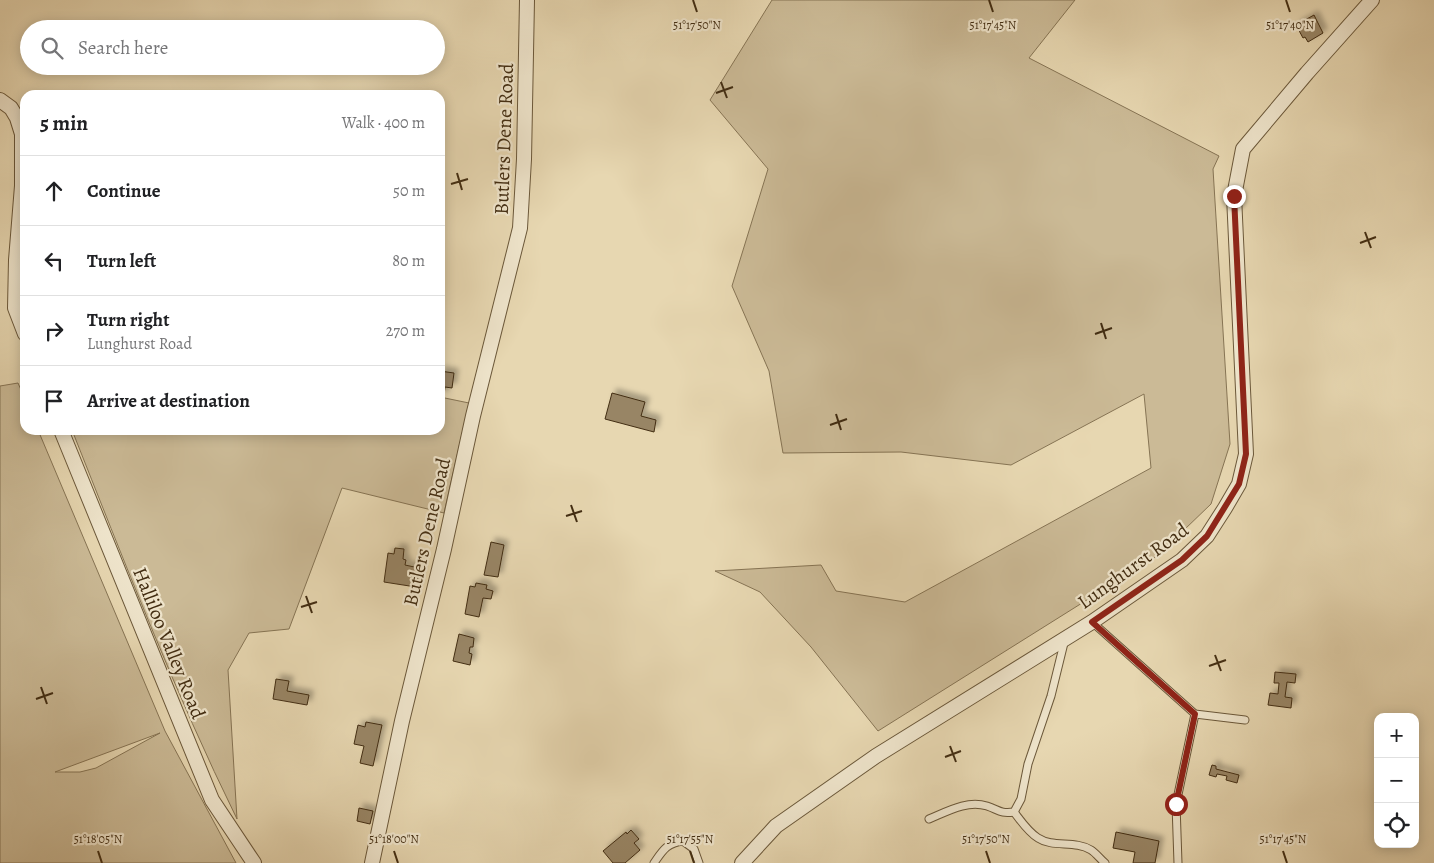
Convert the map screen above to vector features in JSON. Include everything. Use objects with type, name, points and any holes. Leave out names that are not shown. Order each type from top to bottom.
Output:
[{"type":"street","name":"Butlers Dene Road","points":[[372,863],[402,721],[444,549],[473,416],[520,228],[524,159],[527,0]]},
{"type":"street","name":"Lunghurst Road","points":[[742,863],[776,826],[868,761],[1092,622],[1182,560],[1207,536],[1239,484],[1246,454],[1234,196],[1243,150],[1307,73],[1372,0]]},
{"type":"street","points":[[0,100],[11,108],[20,129]]},
{"type":"street","points":[[20,211],[15,308],[20,321]]},
{"type":"street","name":"Halliloo Valley Road","points":[[63,435],[212,800],[254,863]]},
{"type":"lane","points":[[1092,622],[1195,714],[1244,720]]},
{"type":"lane","points":[[1014,812],[1021,799],[1028,764],[1051,696],[1065,639]]},
{"type":"lane","points":[[1178,863],[1176,804],[1195,714]]},
{"type":"lane","points":[[929,819],[962,805],[986,806],[1003,814],[1014,812]]},
{"type":"lane","points":[[1014,812],[1038,838],[1078,845],[1091,850],[1105,863]]},
{"type":"lane","points":[[654,863],[660,853],[672,843],[684,841],[694,849],[699,863]]},
{"type":"shaded area","points":[[772,0],[1075,0],[1029,58],[1219,156],[1213,169],[1230,444],[1211,504],[1157,556],[878,731],[811,647],[760,592],[715,571],[821,565],[836,591],[905,602],[1151,468],[1144,394],[1011,465],[901,452],[783,453],[769,371],[732,286],[768,169],[710,100]]},
{"type":"shaded area","points":[[18,383],[20,388],[20,435],[40,435],[165,731],[236,863],[0,863],[0,386]],"holes":[[[160,733],[96,768],[80,772],[55,772]]]},
{"type":"shaded area","points":[[445,398],[469,403],[444,513],[342,488],[289,629],[249,633],[228,670],[237,819],[192,723],[74,435],[445,435]]},
{"type":"building","points":[[1314,15],[1323,33],[1308,42],[1305,37],[1303,38],[1296,25]]},
{"type":"building","points":[[445,372],[454,373],[452,388],[445,387]]},
{"type":"building","points":[[612,393],[645,402],[641,416],[656,420],[654,432],[605,419]]},
{"type":"building","points":[[491,542],[504,545],[498,577],[484,575]]},
{"type":"building","points":[[395,548],[404,549],[403,559],[406,560],[405,565],[419,568],[416,587],[384,582],[388,553],[394,554]]},
{"type":"building","points":[[476,583],[487,585],[486,589],[493,591],[491,599],[483,598],[479,617],[465,614],[470,586],[475,587]]},
{"type":"building","points":[[459,634],[474,638],[473,647],[470,647],[469,653],[472,654],[470,665],[453,661]]},
{"type":"building","points":[[1275,672],[1296,674],[1295,683],[1287,682],[1285,697],[1292,698],[1291,708],[1268,705],[1270,693],[1278,694],[1279,683],[1274,683]]},
{"type":"building","points":[[276,679],[289,681],[287,691],[309,695],[307,705],[273,699]]},
{"type":"building","points":[[366,722],[382,725],[373,766],[360,763],[364,746],[354,744],[358,725],[365,727]]},
{"type":"building","points":[[1212,765],[1216,766],[1216,769],[1239,775],[1237,783],[1226,780],[1227,776],[1217,774],[1216,777],[1209,775]]},
{"type":"building","points":[[359,808],[373,811],[370,824],[357,821]]},
{"type":"building","points":[[631,830],[639,839],[634,843],[640,850],[625,863],[613,863],[603,851]]},
{"type":"building","points":[[1116,832],[1159,841],[1155,863],[1133,863],[1135,852],[1113,848]]},
{"type":"route","points":[[1176,804],[1195,714],[1092,622],[1182,560],[1207,536],[1239,484],[1246,454],[1234,196]]}]
